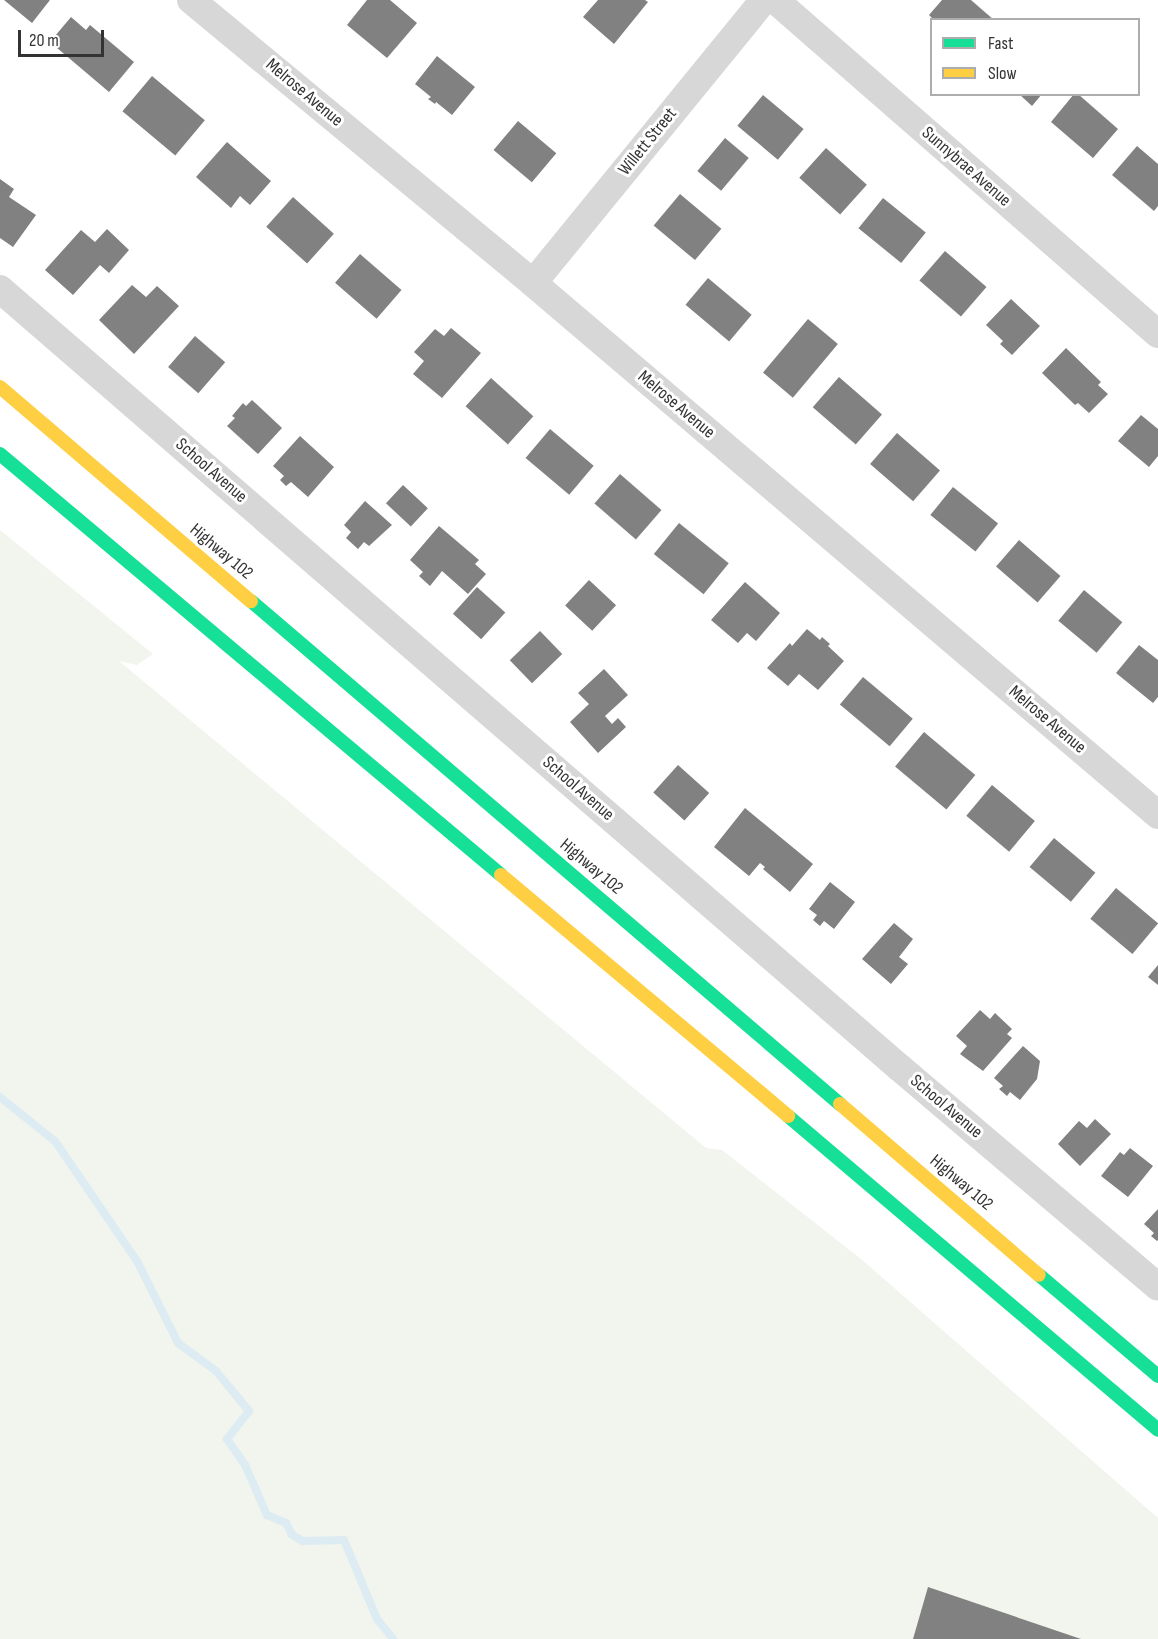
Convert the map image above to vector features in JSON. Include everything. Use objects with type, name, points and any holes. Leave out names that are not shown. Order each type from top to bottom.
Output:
[{"type":"highway","name":"Highway 102","points":[[0,387],[1158,1376]]},
{"type":"highway","points":[[0,454],[837,1157],[1158,1430]]},
{"type":"highway","points":[[1009,1248],[1112,1318]]},
{"type":"street","name":"Melrose Avenue","points":[[191,0],[533,283],[1158,815]]},
{"type":"street","name":"Willett Street","points":[[533,283],[764,0]]},
{"type":"street","name":"Sunnybrae Avenue","points":[[775,0],[1158,334]]},
{"type":"street","name":"School Avenue","points":[[0,289],[900,1068],[1158,1287]]},
{"type":"shaded area","points":[[0,530],[153,654],[137,665],[119,661],[706,1148],[722,1150],[861,1259],[1158,1518],[1158,1639],[0,1639]]},
{"type":"building","points":[[4,0],[50,0],[32,23]]},
{"type":"building","points":[[367,0],[390,0],[417,23],[387,58],[347,25]]},
{"type":"building","points":[[598,0],[645,0],[648,2],[614,44],[583,17]]},
{"type":"building","points":[[942,0],[971,0],[992,18],[932,18],[929,15]]},
{"type":"building","points":[[71,17],[86,30],[90,25],[134,62],[109,92],[50,42]]},
{"type":"building","points":[[437,56],[475,87],[452,115],[436,102],[435,104],[428,99],[431,97],[415,84]]},
{"type":"building","points":[[152,76],[205,120],[175,156],[122,111]]},
{"type":"building","points":[[763,95],[804,129],[778,160],[737,126]]},
{"type":"building","points":[[1021,96],[1040,96],[1032,106]]},
{"type":"building","points":[[1072,96],[1080,96],[1118,129],[1093,158],[1051,122]]},
{"type":"building","points":[[518,121],[556,153],[532,182],[494,150]]},
{"type":"building","points":[[725,138],[749,158],[721,191],[697,171]]},
{"type":"building","points":[[227,142],[271,181],[250,205],[240,196],[231,208],[196,177]]},
{"type":"building","points":[[1137,146],[1158,164],[1158,206],[1154,211],[1112,175]]},
{"type":"building","points":[[826,148],[867,185],[840,215],[799,178]]},
{"type":"building","points":[[0,179],[14,189],[9,197],[36,215],[13,247],[0,238]]},
{"type":"building","points":[[680,194],[721,229],[695,260],[654,225]]},
{"type":"building","points":[[293,197],[334,234],[307,264],[266,227]]},
{"type":"building","points":[[883,198],[926,233],[901,263],[858,228]]},
{"type":"building","points":[[107,229],[129,250],[109,273],[100,265],[73,295],[45,270],[81,230],[95,242]]},
{"type":"building","points":[[945,251],[987,287],[961,317],[919,280]]},
{"type":"building","points":[[360,254],[402,290],[377,319],[335,283]]},
{"type":"building","points":[[708,278],[752,315],[729,341],[686,305]]},
{"type":"building","points":[[132,285],[146,297],[157,286],[179,306],[134,354],[99,320]]},
{"type":"building","points":[[1011,299],[1040,326],[1012,355],[1000,344],[1003,341],[986,325]]},
{"type":"building","points":[[808,319],[838,344],[793,398],[763,373]]},
{"type":"building","points":[[451,328],[481,353],[442,398],[413,374],[424,361],[414,352],[435,329],[444,336]]},
{"type":"building","points":[[195,336],[225,362],[198,393],[168,367]]},
{"type":"building","points":[[1066,348],[1101,382],[1098,385],[1108,394],[1089,413],[1078,403],[1075,405],[1042,373]]},
{"type":"building","points":[[839,377],[882,414],[856,445],[813,407]]},
{"type":"building","points":[[491,378],[533,416],[508,444],[466,406]]},
{"type":"building","points":[[252,400],[282,428],[258,454],[227,426],[235,418],[232,416],[243,403],[246,406]]},
{"type":"building","points":[[1141,415],[1158,429],[1158,456],[1149,467],[1118,441]]},
{"type":"building","points":[[550,429],[594,466],[569,495],[526,458]]},
{"type":"building","points":[[897,433],[940,470],[913,501],[870,464]]},
{"type":"building","points":[[300,436],[334,467],[308,497],[291,482],[286,486],[280,480],[284,476],[273,466]]},
{"type":"building","points":[[620,474],[662,510],[636,540],[594,503]]},
{"type":"building","points":[[403,485],[428,508],[411,526],[386,503]]},
{"type":"building","points":[[953,487],[998,524],[975,551],[930,515]]},
{"type":"building","points":[[365,501],[392,525],[369,546],[364,542],[358,549],[346,538],[351,532],[344,525]]},
{"type":"building","points":[[679,523],[729,563],[704,594],[654,554]]},
{"type":"building","points":[[439,526],[479,560],[475,564],[486,574],[468,594],[442,571],[430,586],[419,576],[423,572],[410,560]]},
{"type":"building","points":[[1019,540],[1061,576],[1038,602],[996,566]]},
{"type":"building","points":[[589,580],[616,605],[592,631],[565,606]]},
{"type":"building","points":[[745,582],[780,613],[756,641],[747,633],[738,643],[711,620]]},
{"type":"building","points":[[477,587],[505,612],[481,639],[453,614]]},
{"type":"building","points":[[1084,590],[1122,622],[1097,653],[1058,621]]},
{"type":"building","points":[[807,629],[820,640],[822,637],[844,661],[818,690],[799,674],[788,686],[767,668],[790,643],[792,646]]},
{"type":"building","points":[[540,631],[562,654],[532,683],[510,660]]},
{"type":"building","points":[[1139,645],[1158,660],[1158,697],[1153,703],[1116,673]]},
{"type":"building","points":[[604,669],[628,695],[605,716],[612,724],[618,718],[626,727],[598,753],[570,722],[589,704],[578,693]]},
{"type":"building","points":[[863,677],[913,719],[890,746],[840,705]]},
{"type":"building","points":[[924,732],[975,775],[946,810],[895,766]]},
{"type":"building","points":[[678,765],[709,793],[684,821],[653,792]]},
{"type":"building","points":[[992,785],[1035,821],[1009,852],[966,816]]},
{"type":"building","points":[[745,808],[813,864],[790,892],[763,869],[765,867],[760,863],[749,876],[714,847]]},
{"type":"building","points":[[1054,838],[1095,873],[1071,902],[1030,867]]},
{"type":"building","points":[[830,882],[855,902],[834,929],[824,921],[820,926],[813,920],[817,915],[809,909]]},
{"type":"building","points":[[1116,888],[1158,923],[1132,954],[1090,919]]},
{"type":"building","points":[[894,923],[913,939],[899,957],[908,964],[891,984],[862,959]]},
{"type":"building","points":[[1158,965],[1158,985],[1148,977]]},
{"type":"building","points":[[980,1010],[990,1019],[995,1013],[1012,1029],[1007,1034],[1012,1038],[983,1071],[960,1054],[967,1046],[956,1036]]},
{"type":"building","points":[[1023,1046],[1040,1061],[1037,1079],[1020,1100],[1010,1092],[1007,1096],[999,1089],[1003,1086],[994,1078]]},
{"type":"building","points":[[1095,1119],[1111,1134],[1080,1166],[1058,1144],[1079,1121],[1087,1128]]},
{"type":"building","points":[[1130,1148],[1153,1166],[1128,1197],[1101,1176],[1120,1152],[1124,1155]]},
{"type":"building","points":[[1158,1209],[1157,1241],[1151,1236],[1154,1233],[1144,1224]]},
{"type":"building","points":[[928,1587],[1081,1639],[913,1639]]},
{"type":"waterway","points":[[0,1097],[55,1141],[137,1261],[178,1343],[216,1371],[249,1411],[227,1439],[245,1465],[267,1515],[286,1523],[292,1535],[303,1541],[344,1540],[377,1619],[393,1639]]},
{"type":"traffic: fast","points":[[0,454],[501,875]]},
{"type":"traffic: fast","points":[[251,601],[840,1104]]},
{"type":"traffic: fast","points":[[788,1116],[1158,1430]]},
{"type":"traffic: fast","points":[[1039,1275],[1158,1376]]},
{"type":"traffic: slow","points":[[0,387],[251,601]]},
{"type":"traffic: slow","points":[[501,875],[788,1116]]},
{"type":"traffic: slow","points":[[840,1104],[1039,1275]]}]
